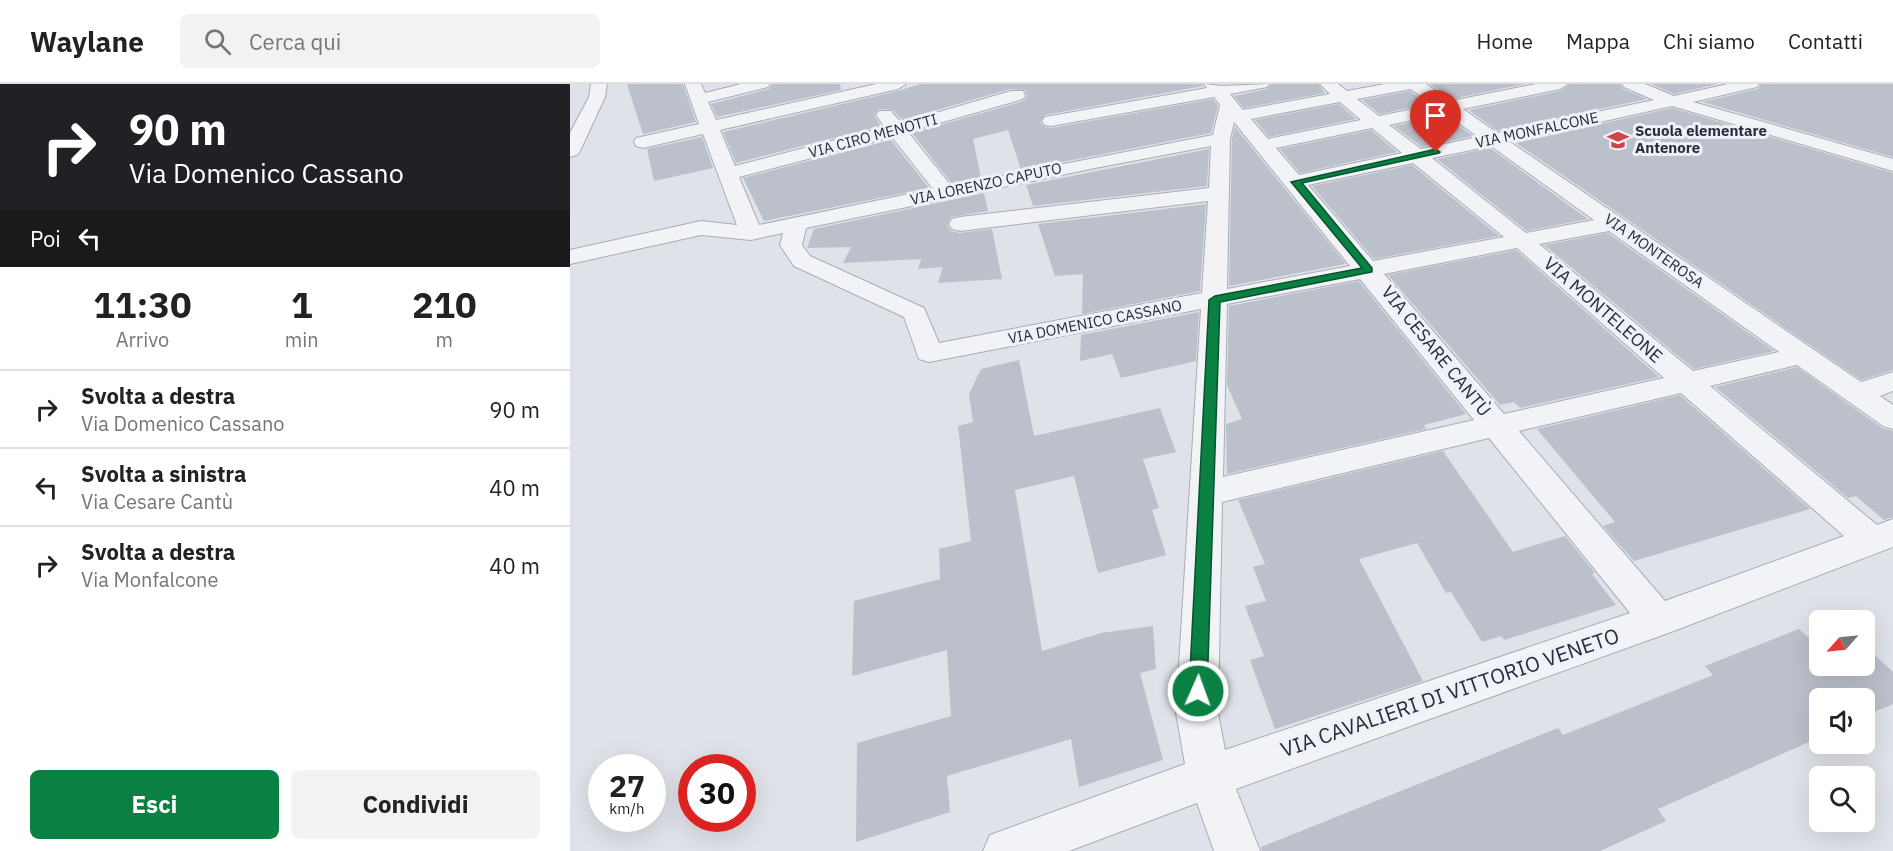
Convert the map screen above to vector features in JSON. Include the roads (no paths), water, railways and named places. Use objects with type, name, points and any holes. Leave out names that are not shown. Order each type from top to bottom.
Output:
[{"type":"street","points":[[570,151],[597,97],[599,84]]},
{"type":"street","points":[[751,233],[696,91],[762,84]]},
{"type":"street","points":[[643,142],[863,88],[898,84]]},
{"type":"street","points":[[1224,107],[1261,84]]},
{"type":"street","points":[[1051,121],[1224,107],[1336,90],[1413,84]]},
{"type":"street","name":"VIA MONTEROSA","points":[[1413,84],[1893,418]]},
{"type":"street","points":[[1497,84],[1565,124]]},
{"type":"street","points":[[1264,145],[1560,84]]},
{"type":"street","points":[[1630,84],[1672,101],[1893,165]]},
{"type":"street","name":"VIA MONFALCONE","points":[[1296,182],[1746,84]]},
{"type":"street","points":[[863,88],[946,193]]},
{"type":"street","points":[[1011,89],[1051,121],[1095,162]]},
{"type":"street","name":"VIA CIRO MENOTTI","points":[[728,174],[897,130],[1011,89]]},
{"type":"street","name":"VIA MONTELEONE","points":[[1336,90],[1521,240],[1687,382],[1883,537]]},
{"type":"street","points":[[1224,107],[1197,713],[1209,777],[1238,851]]},
{"type":"street","name":"VIA CESARE CANTÙ","points":[[1224,107],[1264,145],[1296,182],[1658,620]]},
{"type":"street","name":"VIA LORENZO CAPUTO","points":[[570,257],[701,228],[751,233],[1095,162],[1224,107]]},
{"type":"street","points":[[1851,153],[1882,145]]},
{"type":"street","points":[[960,224],[1219,193]]},
{"type":"street","name":"VIA DOMENICO CASSANO","points":[[796,224],[791,245],[802,261],[915,313],[929,353],[1614,223]]},
{"type":"street","points":[[1206,493],[1803,355]]},
{"type":"street","points":[[1857,393],[1893,381]]},
{"type":"street","name":"VIA CAVALIERI DI VITTORIO VENETO","points":[[1006,851],[1209,777],[1658,620],[1883,537]]},
{"type":"place","name":"Scuola elementare Antenore","points":[[1618,140]]}]
